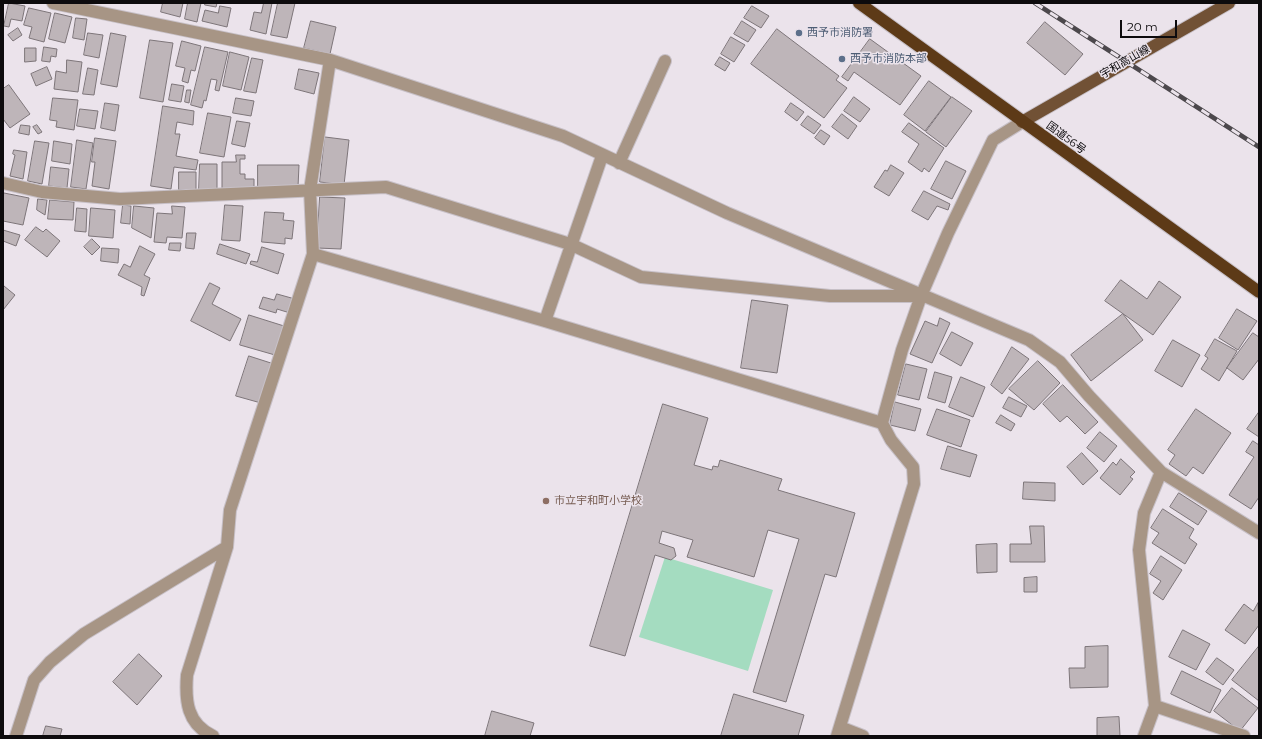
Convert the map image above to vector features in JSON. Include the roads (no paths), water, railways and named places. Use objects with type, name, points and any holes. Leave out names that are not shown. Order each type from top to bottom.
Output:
[{"type":"highway","name":"国道56号","points":[[859,3],[1259,292]]},
{"type":"main road","name":"宇和高山線","points":[[1022,122],[1229,3]]},
{"type":"street","points":[[53,3],[330,60],[563,136],[602,156],[726,213],[1029,340],[1060,362],[1162,472],[1259,533]]},
{"type":"street","points":[[213,736],[196,723],[188,709],[187,682],[227,547],[230,510],[313,254],[310,190],[330,60]]},
{"type":"street","points":[[619,163],[665,61]]},
{"type":"street","points":[[882,424],[902,350],[921,296],[948,233],[993,140],[1022,122]]},
{"type":"street","points":[[545,321],[570,244],[602,156]]},
{"type":"street","points":[[3,183],[42,192],[120,199],[386,186],[570,244],[641,277],[830,296],[921,296]]},
{"type":"street","points":[[313,254],[545,321],[882,424],[891,440],[913,467],[914,484],[839,732],[862,736]]},
{"type":"street","points":[[1144,736],[1155,706],[1139,550],[1144,512],[1162,472]]},
{"type":"street","points":[[16,736],[34,680],[50,662],[84,634],[227,547]]},
{"type":"street","points":[[1155,706],[1244,736]]},
{"type":"railway","points":[[1035,3],[1259,147]]},
{"type":"place","name":"西予市消防署","points":[[799,33]]},
{"type":"place","name":"西予市消防本部","points":[[842,59]]},
{"type":"place","name":"市立宇和町小学校","points":[[546,501]]}]
